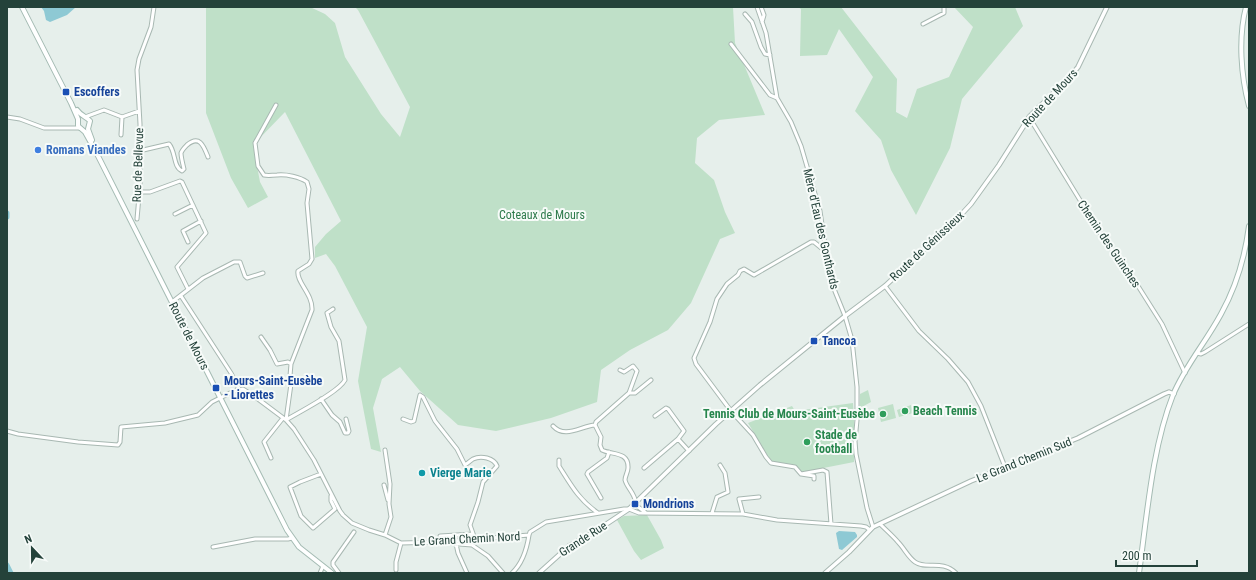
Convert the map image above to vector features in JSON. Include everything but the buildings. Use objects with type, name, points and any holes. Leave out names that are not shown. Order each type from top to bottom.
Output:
[{"type":"main road","name":"Route de Mours","points":[[22,7],[71,103],[78,122],[95,150],[292,538],[305,553],[332,573]]},
{"type":"main road","points":[[1246,7],[1242,29],[1243,68],[1244,83],[1249,106]]},
{"type":"main road","name":"Route de Mours","points":[[71,103],[84,117],[90,121],[89,132],[95,150]]},
{"type":"main road","points":[[78,122],[84,117]]},
{"type":"main road","points":[[82,129],[89,127]]},
{"type":"main road","points":[[1139,573],[1157,450],[1165,421],[1178,386],[1218,320],[1229,298],[1240,270],[1248,240],[1249,226]]},
{"type":"street","name":"Rue de Bellevue","points":[[137,219],[140,151],[140,124],[137,88],[138,64],[140,54],[151,27],[154,7]]},
{"type":"street","name":"Mère d'Eau des Gonthards","points":[[757,7],[770,55],[777,98],[791,122],[801,146],[820,211],[830,279],[845,316],[853,344],[857,388],[857,420],[854,441],[871,530]]},
{"type":"street","points":[[761,7],[764,15],[762,22]]},
{"type":"street","points":[[924,24],[944,13],[944,7]]},
{"type":"street","name":"Route de Mours","points":[[998,165],[1029,117],[1070,77],[1078,67],[1107,7]]},
{"type":"street","points":[[745,14],[752,22],[765,54],[770,55]]},
{"type":"street","points":[[731,44],[770,95],[777,98]]},
{"type":"street","points":[[276,105],[255,143],[258,166],[264,175],[271,176],[279,174],[307,182],[309,189],[307,203],[312,259],[309,264],[298,271],[299,278],[311,298],[312,310],[291,364],[291,384],[286,420]]},
{"type":"street","points":[[84,117],[105,110],[122,117],[139,111]]},
{"type":"street","points":[[90,121],[93,115]]},
{"type":"street","points":[[7,117],[20,119],[44,128],[82,129]]},
{"type":"street","points":[[121,135],[122,117]]},
{"type":"street","name":"Chemin des Guinches","points":[[1029,117],[1102,236],[1138,286],[1162,324],[1185,373]]},
{"type":"street","points":[[71,128],[78,122]]},
{"type":"street","points":[[140,151],[170,144],[175,154],[177,167],[182,171],[184,169],[181,153],[191,142],[195,140],[200,141],[208,157]]},
{"type":"street","name":"Route de Génissieux","points":[[731,411],[760,385],[845,316],[885,286],[964,213],[998,165]]},
{"type":"street","points":[[139,192],[150,192],[180,181],[182,182],[206,233],[177,267],[177,270],[188,289]]},
{"type":"street","points":[[175,214],[193,205]]},
{"type":"street","points":[[188,242],[183,231],[201,221]]},
{"type":"street","points":[[814,479],[814,476],[801,474],[795,467],[771,463],[753,435],[731,411],[696,364],[694,358],[710,322],[717,299],[726,284],[742,270],[754,275],[811,242],[814,242],[826,252]]},
{"type":"street","points":[[172,302],[209,274],[236,261],[240,262],[247,278],[263,273]]},
{"type":"street","points":[[885,286],[919,331],[968,382],[981,406],[1005,467]]},
{"type":"street","points":[[7,431],[78,442],[118,445],[120,442],[121,427],[165,424],[198,415],[212,402],[239,389],[231,373],[180,296]]},
{"type":"street","points":[[286,420],[322,399],[343,384],[345,380],[339,341],[328,320],[327,313],[334,309]]},
{"type":"street","points":[[1197,353],[1201,354],[1205,352],[1249,324]]},
{"type":"street","points":[[261,337],[277,364],[288,362],[291,364]]},
{"type":"street","points":[[553,426],[564,431],[572,431],[595,425],[596,422],[628,393],[637,371],[633,366],[624,372],[620,370]]},
{"type":"street","points":[[628,393],[635,393],[650,380]]},
{"type":"street","points":[[1164,394],[1178,386]]},
{"type":"street","name":"Le Grand Chemin Nord","points":[[239,389],[243,389],[254,396],[286,420],[294,429],[314,460],[342,515],[352,523],[402,543],[444,542],[529,535],[530,532],[546,522],[624,508],[639,513],[647,513]]},
{"type":"street","name":"Le Grand Chemin Sud","points":[[825,573],[871,530],[881,524],[971,481],[1078,438],[1164,394],[1169,392],[1174,394]]},
{"type":"street","points":[[403,418],[411,422],[414,421],[420,395],[423,397],[435,421],[457,449],[465,465],[478,458],[496,462],[496,466],[483,482],[470,525],[475,539]]},
{"type":"street","points":[[322,399],[332,415],[340,422],[345,433],[348,433],[350,431],[346,419]]},
{"type":"street","points":[[644,468],[678,439],[684,431],[668,409],[663,409],[655,416]]},
{"type":"street","name":"Grande Rue","points":[[539,573],[569,546],[596,531],[635,504],[688,450],[731,411]]},
{"type":"street","points":[[271,458],[264,442],[283,418]]},
{"type":"street","points":[[595,425],[601,437],[601,448],[608,452],[614,452],[621,455],[627,462],[626,482],[633,493],[635,504],[647,513],[743,514],[777,520],[861,526],[871,530]]},
{"type":"street","points":[[678,439],[688,450]]},
{"type":"street","points":[[384,450],[390,484],[389,504]]},
{"type":"street","points":[[601,498],[587,474],[607,458],[608,452]]},
{"type":"street","points":[[559,460],[559,466],[580,498],[598,513]]},
{"type":"street","points":[[712,513],[718,497],[728,492],[725,473],[720,465]]},
{"type":"street","points":[[801,474],[823,470],[827,472],[831,524]]},
{"type":"street","points":[[321,474],[290,487],[301,516],[313,528],[335,509],[331,501],[331,496]]},
{"type":"street","points":[[384,485],[392,517],[385,535]]},
{"type":"street","points":[[633,493],[643,496]]},
{"type":"street","points":[[743,514],[740,499],[759,497]]},
{"type":"street","points":[[881,524],[884,529],[898,541],[915,562],[943,565],[952,568],[956,573]]},
{"type":"street","points":[[339,573],[333,565],[333,562],[354,532]]},
{"type":"street","points":[[440,536],[473,534]]},
{"type":"street","points":[[512,573],[516,570],[522,558],[529,535]]},
{"type":"street","points":[[213,547],[255,539],[292,538]]},
{"type":"street","points":[[444,542],[472,545],[488,556],[503,573]]},
{"type":"street","points":[[396,570],[396,562],[402,543]]},
{"type":"street","points":[[456,544],[462,564],[467,573]]},
{"type":"street","points":[[320,573],[323,566]]},
{"type":"green space","name":"Coteaux de Mours","points":[[206,7],[310,7],[325,14],[335,23],[345,57],[381,114],[400,137],[410,107],[355,7],[733,7],[735,43],[765,115],[719,120],[697,138],[695,163],[714,180],[725,212],[735,233],[720,239],[691,303],[668,330],[630,350],[601,370],[597,402],[551,418],[496,431],[458,425],[420,391],[400,367],[382,379],[373,408],[381,452],[371,449],[358,381],[367,327],[335,266],[326,254],[315,258],[315,247],[326,234],[341,221],[285,112],[253,145],[260,182],[268,197],[248,208],[231,178],[206,113]]},
{"type":"green space","points":[[798,7],[841,7],[897,79],[896,112],[907,118],[917,89],[949,77],[973,27],[954,7],[1015,7],[1023,26],[962,99],[950,148],[916,215],[891,170],[881,140],[855,111],[873,77],[839,29],[827,55],[800,56],[801,9]]},
{"type":"green space","points":[[868,390],[871,402],[860,408],[860,394]]},
{"type":"green space","name":"Stade de football","points":[[853,403],[854,462],[803,472],[771,461],[748,423],[792,406],[795,411]]},
{"type":"green space","points":[[893,404],[896,418],[881,422],[878,408]]},
{"type":"green space","name":"Beach Tennis","points":[[911,405],[913,413],[899,417],[897,410]]},
{"type":"green space","points":[[647,515],[664,548],[641,560],[634,551],[617,520],[624,516]]},
{"type":"water","points":[[41,7],[76,7],[67,15],[50,22],[46,20],[44,11]]},
{"type":"water","points":[[839,531],[855,532],[857,535],[857,537],[842,550],[839,549],[836,533]]},
{"type":"waterway","points":[[7,565],[11,573]]},
{"type":"place","name":"Escoffers","points":[[66,92]]},
{"type":"place","name":"Romans Viandes","points":[[38,150]]},
{"type":"place","name":"Tancoa","points":[[814,341]]},
{"type":"place","name":"Mours-Saint-Eusèbe - Liorettes","points":[[216,388]]},
{"type":"place","name":"Beach Tennis","points":[[905,411]]},
{"type":"place","name":"Tennis Club de Mours-Saint-Eusèbe","points":[[883,414]]},
{"type":"place","name":"Stade de football","points":[[807,442]]},
{"type":"place","name":"Vierge Marie","points":[[422,473]]},
{"type":"place","name":"Mondrions","points":[[635,504]]}]
